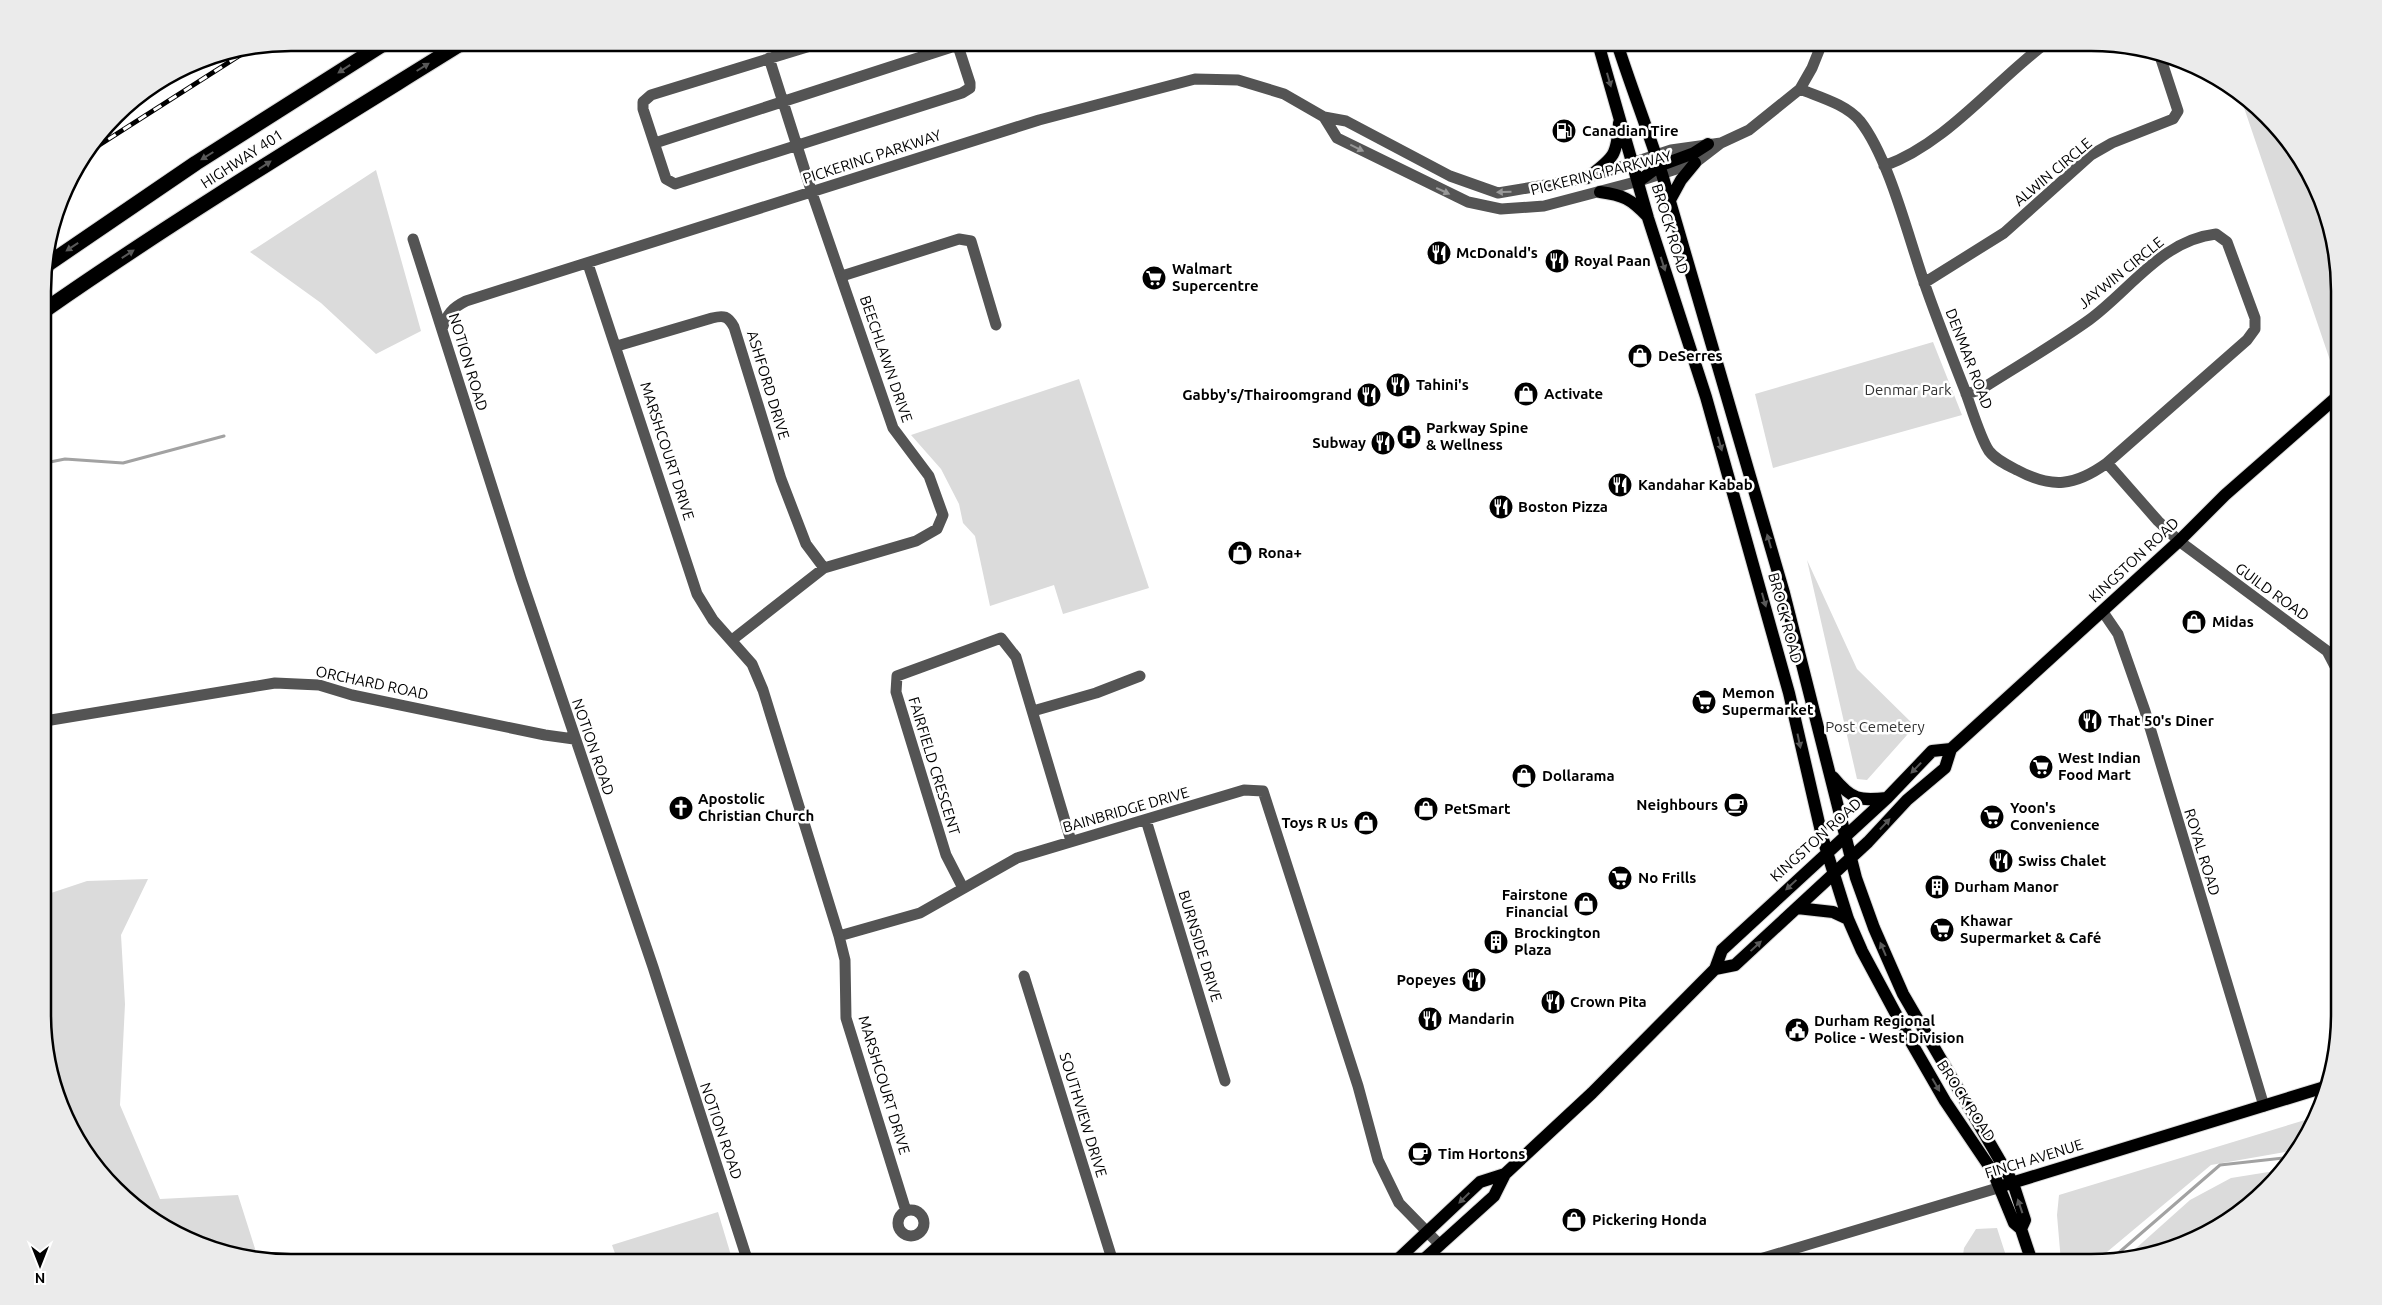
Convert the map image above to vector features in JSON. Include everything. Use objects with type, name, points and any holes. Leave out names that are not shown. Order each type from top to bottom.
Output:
[{"type":"highway","name":"HIGHWAY 401","points":[[53,261],[196,163],[371,51]]},
{"type":"highway","name":"HIGHWAY 401","points":[[51,306],[96,274],[313,134],[447,51]]},
{"type":"main road","name":"BROCK ROAD","points":[[1601,51],[1634,162],[1648,218],[1706,397],[1787,684],[1827,852],[1848,919],[1911,1042],[1946,1101],[2007,1185]]},
{"type":"main road","name":"BROCK ROAD","points":[[1620,51],[1635,102],[1659,165],[1784,593],[1831,774],[1850,858],[1874,928],[1903,994],[2025,1220],[2021,1229],[2029,1254]]},
{"type":"main road","points":[[1587,178],[1610,160],[1617,147],[1620,118]]},
{"type":"main road","points":[[1639,181],[1659,165],[1694,153],[1715,143]]},
{"type":"main road","points":[[1669,202],[1681,180],[1695,163]]},
{"type":"main road","points":[[1600,192],[1620,195],[1634,202],[1648,218]]},
{"type":"main road","points":[[1706,397],[1726,392]]},
{"type":"main road","name":"KINGSTON ROAD","points":[[1715,969],[1735,965],[1797,908],[1907,800],[1945,768],[1951,749],[2103,612],[2225,495],[2331,402]]},
{"type":"main road","name":"KINGSTON ROAD","points":[[1430,1254],[1494,1196],[1506,1174],[1592,1092],[1715,969],[1722,950],[1887,798],[1932,751],[1951,749]]},
{"type":"main road","points":[[1831,774],[1844,791],[1857,799],[1887,798]]},
{"type":"main road","points":[[1797,908],[1833,912],[1848,919]]},
{"type":"main road","name":"FINCH AVENUE","points":[[2007,1185],[2319,1089]]},
{"type":"main road","name":"KINGSTON ROAD","points":[[1404,1254],[1480,1182],[1506,1174]]},
{"type":"street","points":[[791,51],[650,95],[643,102],[643,109],[666,179],[675,184],[966,91],[970,88],[970,83],[960,51]]},
{"type":"street","points":[[655,143],[937,51]]},
{"type":"street","name":"PICKERING PARKWAY","points":[[442,329],[446,317],[453,308],[466,302],[1039,120],[1195,78],[1238,80],[1284,94],[1324,117],[1346,121],[1450,176],[1498,193],[1587,178],[1634,162],[1659,165],[1695,163],[1715,143],[1749,130],[1800,89],[1818,51]]},
{"type":"street","points":[[1884,166],[1896,162],[1945,130],[2036,51]]},
{"type":"street","name":"BEECHLAWN DRIVE","points":[[732,640],[824,568],[916,541],[937,529],[944,515],[929,476],[893,428],[812,193],[769,58]]},
{"type":"street","name":"ALWIN CIRCLE","points":[[1924,282],[2004,233],[2091,155],[2112,143],[2174,120],[2178,111],[2162,62]]},
{"type":"street","name":"DENMAR ROAD","points":[[1800,89],[1837,105],[1858,119],[1871,138],[1884,166],[1924,282],[1989,450],[2003,464],[2049,484],[2075,481],[2088,476],[2107,463]]},
{"type":"street","name":"PICKERING PARKWAY","points":[[1324,117],[1337,138],[1400,168],[1439,190],[1468,202],[1500,209],[1544,206],[1639,181]]},
{"type":"street","points":[[1400,168],[1406,154]]},
{"type":"street","name":"JAYWIN CIRCLE","points":[[1966,394],[1980,390],[2089,319],[2168,251],[2200,236],[2216,234],[2227,242],[2255,318],[2255,329],[2247,340],[2107,463]]},
{"type":"street","name":"NOTION ROAD","points":[[413,239],[518,570],[574,740],[653,967],[745,1254]]},
{"type":"street","points":[[842,276],[959,239],[971,241],[996,325]]},
{"type":"street","name":"MARSHCOURT DRIVE","points":[[588,264],[617,346],[697,594],[713,620],[732,640]]},
{"type":"street","name":"ASHFORD DRIVE","points":[[617,346],[722,315],[729,318],[734,327],[792,507],[806,544],[824,568]]},
{"type":"street","points":[[2107,463],[2158,521],[2179,541]]},
{"type":"street","name":"GUILD ROAD","points":[[2179,541],[2326,651],[2331,660]]},
{"type":"street","name":"ROYAL ROAD","points":[[2103,612],[2118,634],[2145,711],[2264,1106]]},
{"type":"street","name":"FAIRFIELD CRESCENT","points":[[963,888],[946,856],[934,820],[896,692],[897,676],[1001,638],[1016,656],[1034,711],[1071,841]]},
{"type":"street","points":[[732,640],[752,664],[763,690],[839,936]]},
{"type":"street","points":[[1034,711],[1096,693],[1140,676]]},
{"type":"street","name":"ORCHARD ROAD","points":[[51,720],[275,683],[310,684],[574,740]]},
{"type":"street","name":"BAINBRIDGE DRIVE","points":[[839,936],[920,912],[1017,858],[1244,790],[1263,791],[1355,1076],[1378,1160],[1399,1203],[1440,1245]]},
{"type":"street","name":"BURNSIDE DRIVE","points":[[1146,820],[1225,1081]]},
{"type":"street","name":"MARSHCOURT DRIVE","points":[[839,936],[845,960],[846,1018],[906,1211]]},
{"type":"street","name":"SOUTHVIEW DRIVE","points":[[1024,976],[1111,1254]]},
{"type":"street","name":"FINCH AVENUE","points":[[1777,1254],[2007,1185]]},
{"type":"green space","points":[[2244,106],[2271,133],[2290,158],[2306,185],[2318,214],[2329,260],[2331,363]]},
{"type":"green space","points":[[376,170],[421,331],[376,354],[321,303],[250,252]]},
{"type":"green space","name":"Denmar Park","points":[[1933,342],[1962,415],[1773,468],[1755,394]]},
{"type":"green space","points":[[1079,379],[1149,588],[1063,614],[1054,585],[990,606],[975,536],[963,523],[959,504],[941,469],[911,435]]},
{"type":"green space","name":"Post Cemetery","points":[[1807,560],[1857,669],[1915,726],[1867,780],[1857,779]]},
{"type":"green space","points":[[148,879],[121,935],[125,1004],[120,1105],[160,1199],[238,1195],[256,1251],[214,1241],[185,1229],[145,1204],[101,1160],[76,1120],[59,1075],[53,1045],[51,1013],[51,893],[87,881]]},
{"type":"green space","points":[[2306,1120],[2287,1152],[2211,1165],[2106,1253],[2060,1254],[2057,1215],[2059,1195]]},
{"type":"green space","points":[[2271,1172],[2237,1204],[2210,1222],[2168,1241],[2135,1249],[2190,1200],[2231,1178]]},
{"type":"green space","points":[[718,1212],[731,1254],[615,1254],[612,1245]]},
{"type":"green space","points":[[1997,1228],[2005,1254],[1963,1254],[1964,1248],[1976,1229]]},
{"type":"waterway","points":[[51,462],[65,459],[123,463],[224,436]]},
{"type":"waterway","points":[[2119,1252],[2220,1165],[2282,1158]]},
{"type":"railway","points":[[103,143],[236,58]]},
{"type":"place","name":"Canadian Tire","points":[[1564,131]]},
{"type":"place","name":"McDonald's","points":[[1439,253]]},
{"type":"place","name":"Royal Paan","points":[[1557,261]]},
{"type":"place","name":"Walmart Supercentre","points":[[1154,278]]},
{"type":"place","name":"DeSerres","points":[[1640,356]]},
{"type":"place","name":"Tahini's","points":[[1398,385]]},
{"type":"place","name":"Activate","points":[[1526,394]]},
{"type":"place","name":"Gabby's/Thairoomgrand","points":[[1369,395]]},
{"type":"place","name":"Parkway Spine & Wellness","points":[[1409,437]]},
{"type":"place","name":"Subway","points":[[1383,443]]},
{"type":"place","name":"Kandahar Kabab","points":[[1620,485]]},
{"type":"place","name":"Boston Pizza","points":[[1501,507]]},
{"type":"place","name":"Rona+","points":[[1240,553]]},
{"type":"place","name":"Midas","points":[[2194,622]]},
{"type":"place","name":"Memon Supermarket","points":[[1704,702]]},
{"type":"place","name":"That 50's Diner","points":[[2090,721]]},
{"type":"place","name":"West Indian Food Mart","points":[[2041,767]]},
{"type":"place","name":"Dollarama","points":[[1524,776]]},
{"type":"place","name":"Neighbours","points":[[1736,805]]},
{"type":"place","name":"Apostolic Christian Church","points":[[681,808]]},
{"type":"place","name":"PetSmart","points":[[1426,809]]},
{"type":"place","name":"Yoon's Convenience","points":[[1992,817]]},
{"type":"place","name":"Toys R Us","points":[[1366,823]]},
{"type":"place","name":"Swiss Chalet","points":[[2001,861]]},
{"type":"place","name":"No Frills","points":[[1620,878]]},
{"type":"place","name":"Durham Manor","points":[[1937,887]]},
{"type":"place","name":"Fairstone Financial","points":[[1586,904]]},
{"type":"place","name":"Khawar Supermarket & Café","points":[[1942,930]]},
{"type":"place","name":"Brockington Plaza","points":[[1496,942]]},
{"type":"place","name":"Popeyes","points":[[1474,980]]},
{"type":"place","name":"Crown Pita","points":[[1553,1002]]},
{"type":"place","name":"Mandarin","points":[[1430,1019]]},
{"type":"place","name":"Durham Regional Police - West Division","points":[[1797,1030]]},
{"type":"place","name":"Tim Hortons","points":[[1420,1154]]},
{"type":"place","name":"Pickering Honda","points":[[1574,1220]]}]
